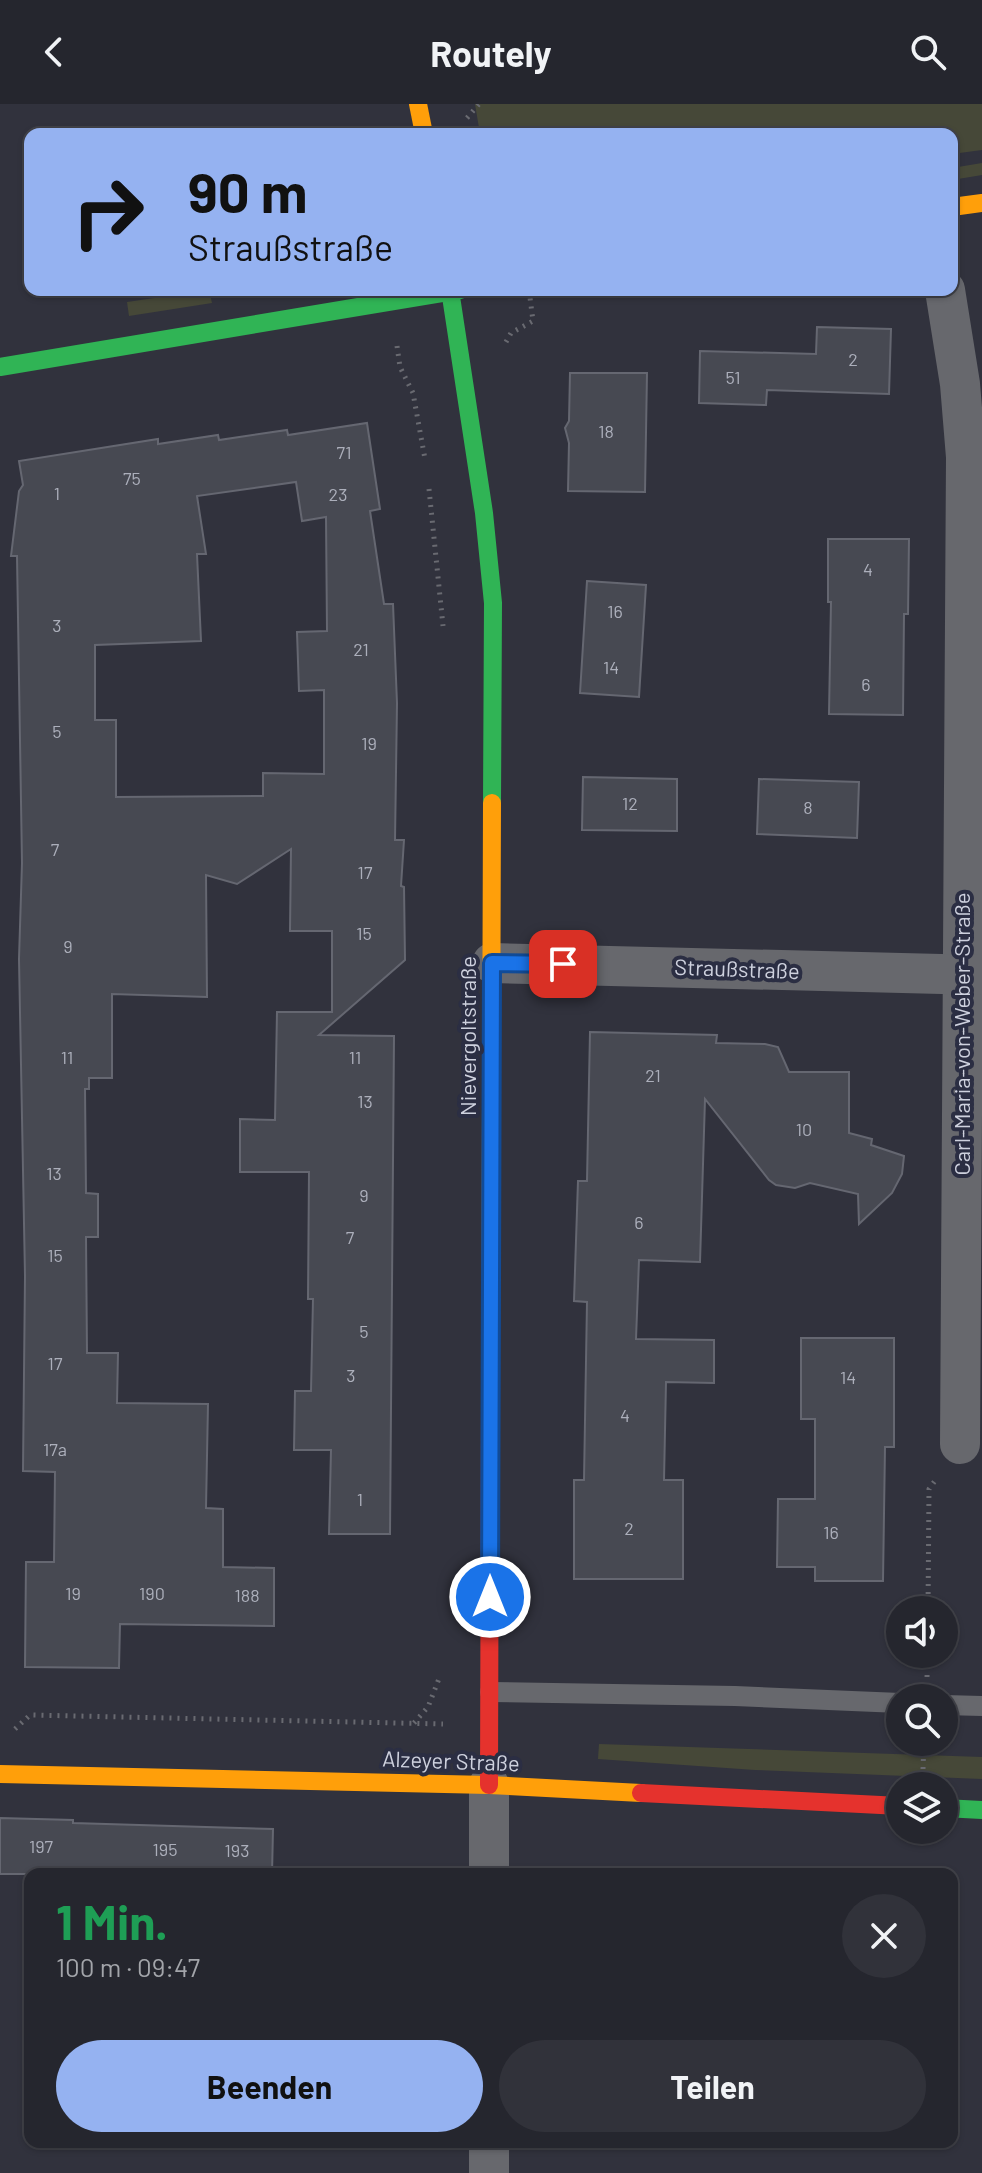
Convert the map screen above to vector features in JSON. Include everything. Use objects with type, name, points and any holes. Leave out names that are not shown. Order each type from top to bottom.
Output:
[{"type":"street","points":[[418,104],[423,128]]},
{"type":"street","points":[[958,206],[982,203]]},
{"type":"street","points":[[0,367],[424,296]]},
{"type":"street","name":"Nievergoltstraße","points":[[455,296],[493,603],[489,1785]]},
{"type":"street","name":"Carl-Maria-von-Weber-Straße","points":[[946,296],[960,384],[966,457],[972,975],[960,1444]]},
{"type":"street","name":"Straußstraße","points":[[492,963],[972,975]]},
{"type":"street","name":"Alzeyer Straße","points":[[0,1774],[489,1785],[886,1805]]},
{"type":"street","points":[[489,1785],[489,1868]]},
{"type":"street","points":[[958,1809],[982,1810]]},
{"type":"street","points":[[489,2148],[489,2173]]},
{"type":"lane","points":[[490,1692],[735,1696],[886,1702]]},
{"type":"lane","points":[[958,1705],[982,1706]]},
{"type":"path","points":[[463,121],[479,104]]},
{"type":"path","points":[[530,296],[533,321]]},
{"type":"path","points":[[400,367],[413,393],[426,464]]},
{"type":"path","points":[[428,478],[443,627]]},
{"type":"path","points":[[928,1596],[929,1489],[960,1444]]},
{"type":"path","points":[[10,1733],[30,1715],[414,1723],[435,1693],[440,1680],[440,1664]]},
{"type":"green space","points":[[475,104],[982,104],[982,150],[958,153],[958,128],[479,128]]},
{"type":"green space","points":[[982,163],[982,175],[958,179],[958,167]]},
{"type":"green space","points":[[168,296],[210,296],[212,303],[129,316],[127,302]]},
{"type":"green space","points":[[599,1744],[982,1757],[982,1779],[958,1778],[958,1772],[886,1772],[886,1775],[598,1759]]},
{"type":"building","points":[[817,327],[891,329],[889,394],[767,390],[766,405],[699,403],[700,351],[816,354]]},
{"type":"building","points":[[570,373],[647,373],[645,492],[568,491],[569,443],[565,428],[569,421]]},
{"type":"building","points":[[367,423],[380,509],[370,511],[384,604],[393,604],[397,703],[395,840],[404,840],[401,886],[404,887],[405,960],[319,1035],[394,1036],[390,1534],[329,1534],[331,1450],[294,1450],[295,1391],[311,1391],[313,1299],[308,1299],[309,1172],[240,1172],[240,1119],[275,1120],[277,1012],[332,1012],[332,931],[290,931],[291,849],[237,884],[206,875],[207,997],[112,994],[112,1078],[89,1078],[89,1089],[85,1089],[86,1193],[98,1194],[98,1237],[86,1237],[87,1353],[118,1353],[117,1403],[208,1404],[206,1508],[223,1509],[223,1567],[274,1568],[274,1626],[120,1624],[119,1668],[25,1667],[26,1562],[54,1562],[55,1472],[23,1471],[25,1276],[19,959],[22,863],[17,556],[11,556],[19,491],[23,485],[19,461],[158,439],[158,444],[218,435],[219,440],[287,430],[288,435]],"holes":[[[296,482],[302,521],[326,517],[327,631],[297,632],[299,691],[324,690],[324,774],[263,773],[263,796],[116,797],[116,720],[95,720],[95,645],[201,641],[197,554],[206,554],[197,496]]]},
{"type":"building","points":[[828,539],[909,539],[908,614],[904,614],[903,715],[829,714],[831,602],[828,602]]},
{"type":"building","points":[[587,581],[646,585],[639,697],[580,693]]},
{"type":"building","points":[[583,777],[677,779],[677,831],[582,830]]},
{"type":"building","points":[[759,779],[859,782],[857,838],[757,834]]},
{"type":"building","points":[[590,1032],[717,1035],[716,1043],[778,1047],[789,1072],[849,1072],[849,1133],[872,1139],[871,1145],[904,1156],[902,1174],[892,1193],[859,1224],[858,1194],[810,1183],[795,1188],[776,1185],[705,1099],[700,1262],[639,1260],[636,1339],[714,1340],[714,1383],[666,1382],[664,1480],[683,1480],[683,1579],[574,1579],[574,1480],[584,1480],[587,1302],[574,1301],[578,1181],[587,1181]]},
{"type":"building","points":[[801,1338],[894,1338],[894,1447],[885,1447],[883,1581],[815,1581],[815,1567],[777,1567],[778,1499],[815,1499],[815,1419],[801,1419]]},
{"type":"building","points":[[0,1818],[273,1829],[272,1868],[24,1868],[24,1874],[0,1874]]},
{"type":"traffic: fast","points":[[0,367],[424,296]]},
{"type":"traffic: fast","points":[[451,296],[484,513],[493,603],[492,803]]},
{"type":"traffic: fast","points":[[958,1809],[982,1810]]},
{"type":"traffic: slow","points":[[418,104],[423,128]]},
{"type":"traffic: slow","points":[[958,206],[982,203]]},
{"type":"traffic: slow","points":[[490,1411],[492,803]]},
{"type":"traffic: slow","points":[[0,1774],[489,1785],[641,1793]]},
{"type":"traffic: jam","points":[[489,1785],[490,1411]]},
{"type":"traffic: jam","points":[[641,1793],[886,1805]]},
{"type":"route","points":[[490,1597],[492,963],[563,964]]}]
